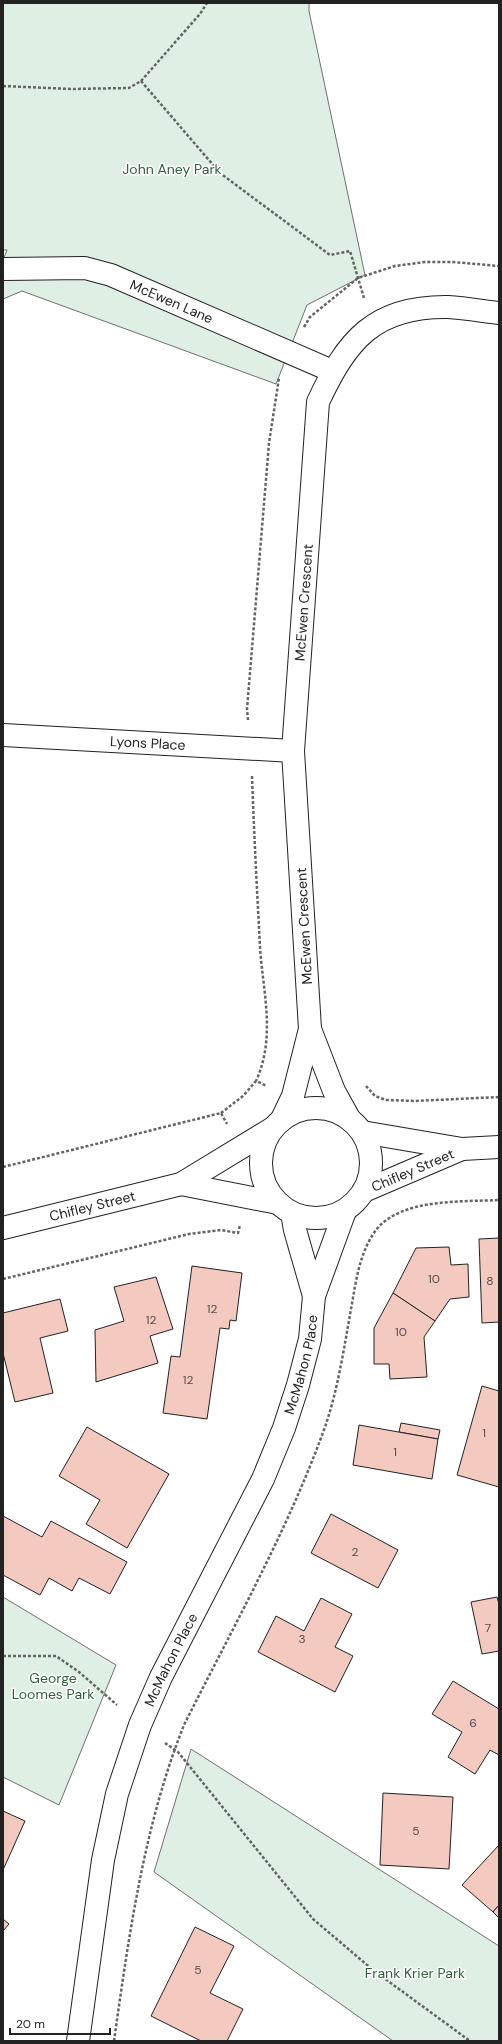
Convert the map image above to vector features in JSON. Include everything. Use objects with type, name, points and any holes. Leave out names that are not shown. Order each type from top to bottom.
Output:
[{"type":"street","name":"McEwen Lane","points":[[3,269],[85,268],[111,275],[332,371]]},
{"type":"street","name":"McEwen Crescent","points":[[356,1125],[334,1091],[310,1029],[293,751],[318,402],[332,371],[350,346],[372,324],[421,308],[448,307],[499,313]]},
{"type":"street","name":"Lyons Place","points":[[3,735],[293,751]]},
{"type":"street","name":"McEwen Crescent","points":[[278,1124],[293,1096],[310,1029]]},
{"type":"street","points":[[316,1107],[333,1110],[356,1125],[369,1146],[372,1161],[370,1177],[364,1191],[356,1202],[345,1211],[328,1217],[310,1218],[285,1208],[268,1190],[262,1175],[261,1159],[265,1143],[278,1124],[298,1110],[316,1107]]},
{"type":"street","name":"Chifley Street","points":[[3,1228],[181,1184],[278,1124]]},
{"type":"street","name":"Chifley Street","points":[[356,1125],[462,1149],[499,1147]]},
{"type":"street","name":"Chifley Street","points":[[364,1191],[462,1149]]},
{"type":"street","name":"Chifley Street","points":[[181,1184],[285,1208]]},
{"type":"street","name":"McMahon Place","points":[[285,1208],[294,1230],[314,1296]]},
{"type":"street","name":"McMahon Place","points":[[78,2041],[103,1860],[117,1794],[140,1725],[161,1677],[266,1472],[298,1385],[310,1339],[314,1296],[345,1211]]},
{"type":"path","points":[[3,86],[71,89],[129,88],[141,81],[208,3]]},
{"type":"path","points":[[141,81],[220,173],[330,256],[350,252],[372,324]]},
{"type":"path","points":[[114,2041],[128,1946],[150,1834],[174,1749],[187,1719],[290,1514],[326,1425],[337,1379],[357,1270],[366,1248],[376,1230],[389,1219],[408,1209],[429,1204],[499,1200]]},
{"type":"path","points":[[3,1656],[56,1656],[79,1672],[140,1725],[174,1749],[314,1919],[373,1970],[470,2041]]},
{"type":"green space","name":"John Aney Park","points":[[3,3],[309,3],[309,11],[365,275],[307,305],[276,384],[22,291],[3,299],[3,260],[7,250],[3,250]]},
{"type":"green space","name":"George Loomes Park","points":[[3,1597],[116,1665],[59,1805],[3,1777]]},
{"type":"green space","name":"Frank Krier Park","points":[[191,1749],[499,1946],[499,2041],[393,2041],[154,1872]]},
{"type":"building","points":[[499,1238],[499,1322],[482,1323],[479,1239]]},
{"type":"building","points":[[449,1247],[451,1265],[468,1264],[469,1297],[450,1299],[435,1321],[393,1293],[416,1248]]},
{"type":"building","points":[[192,1266],[242,1273],[236,1321],[230,1320],[229,1329],[220,1328],[207,1419],[163,1413],[171,1356],[180,1357]]},
{"type":"building","points":[[156,1277],[173,1329],[150,1336],[158,1363],[96,1382],[95,1330],[124,1321],[114,1287]]},
{"type":"building","points":[[393,1293],[435,1321],[424,1337],[427,1377],[390,1379],[389,1364],[374,1364],[374,1328]]},
{"type":"building","points":[[60,1299],[68,1331],[40,1338],[53,1393],[15,1402],[3,1353],[3,1313]]},
{"type":"building","points":[[482,1386],[499,1391],[499,1487],[457,1475]]},
{"type":"building","points":[[401,1423],[440,1430],[438,1439],[399,1432]]},
{"type":"building","points":[[359,1425],[438,1439],[432,1479],[353,1465]]},
{"type":"building","points":[[87,1427],[169,1474],[127,1548],[86,1524],[100,1500],[59,1476]]},
{"type":"building","points":[[331,1514],[398,1550],[378,1588],[311,1553]]},
{"type":"building","points":[[3,1516],[42,1537],[51,1521],[127,1562],[110,1594],[79,1578],[72,1591],[49,1578],[40,1595],[3,1575]]},
{"type":"building","points":[[497,1597],[499,1604],[499,1651],[482,1654],[471,1602]]},
{"type":"building","points":[[321,1598],[352,1614],[335,1647],[353,1656],[335,1692],[258,1652],[276,1616],[304,1631]]},
{"type":"building","points":[[453,1681],[499,1709],[499,1755],[490,1750],[475,1774],[448,1757],[462,1732],[432,1714]]},
{"type":"building","points":[[383,1793],[453,1797],[449,1869],[380,1865]]},
{"type":"building","points":[[3,1811],[25,1821],[3,1870]]},
{"type":"building","points":[[499,1845],[499,1905],[493,1912],[462,1885]]},
{"type":"building","points":[[499,1905],[499,1918],[493,1912]]},
{"type":"building","points":[[3,1919],[9,1924],[3,1931]]},
{"type":"building","points":[[195,1927],[234,1946],[210,1993],[243,2009],[227,2041],[201,2041],[151,2016]]}]
